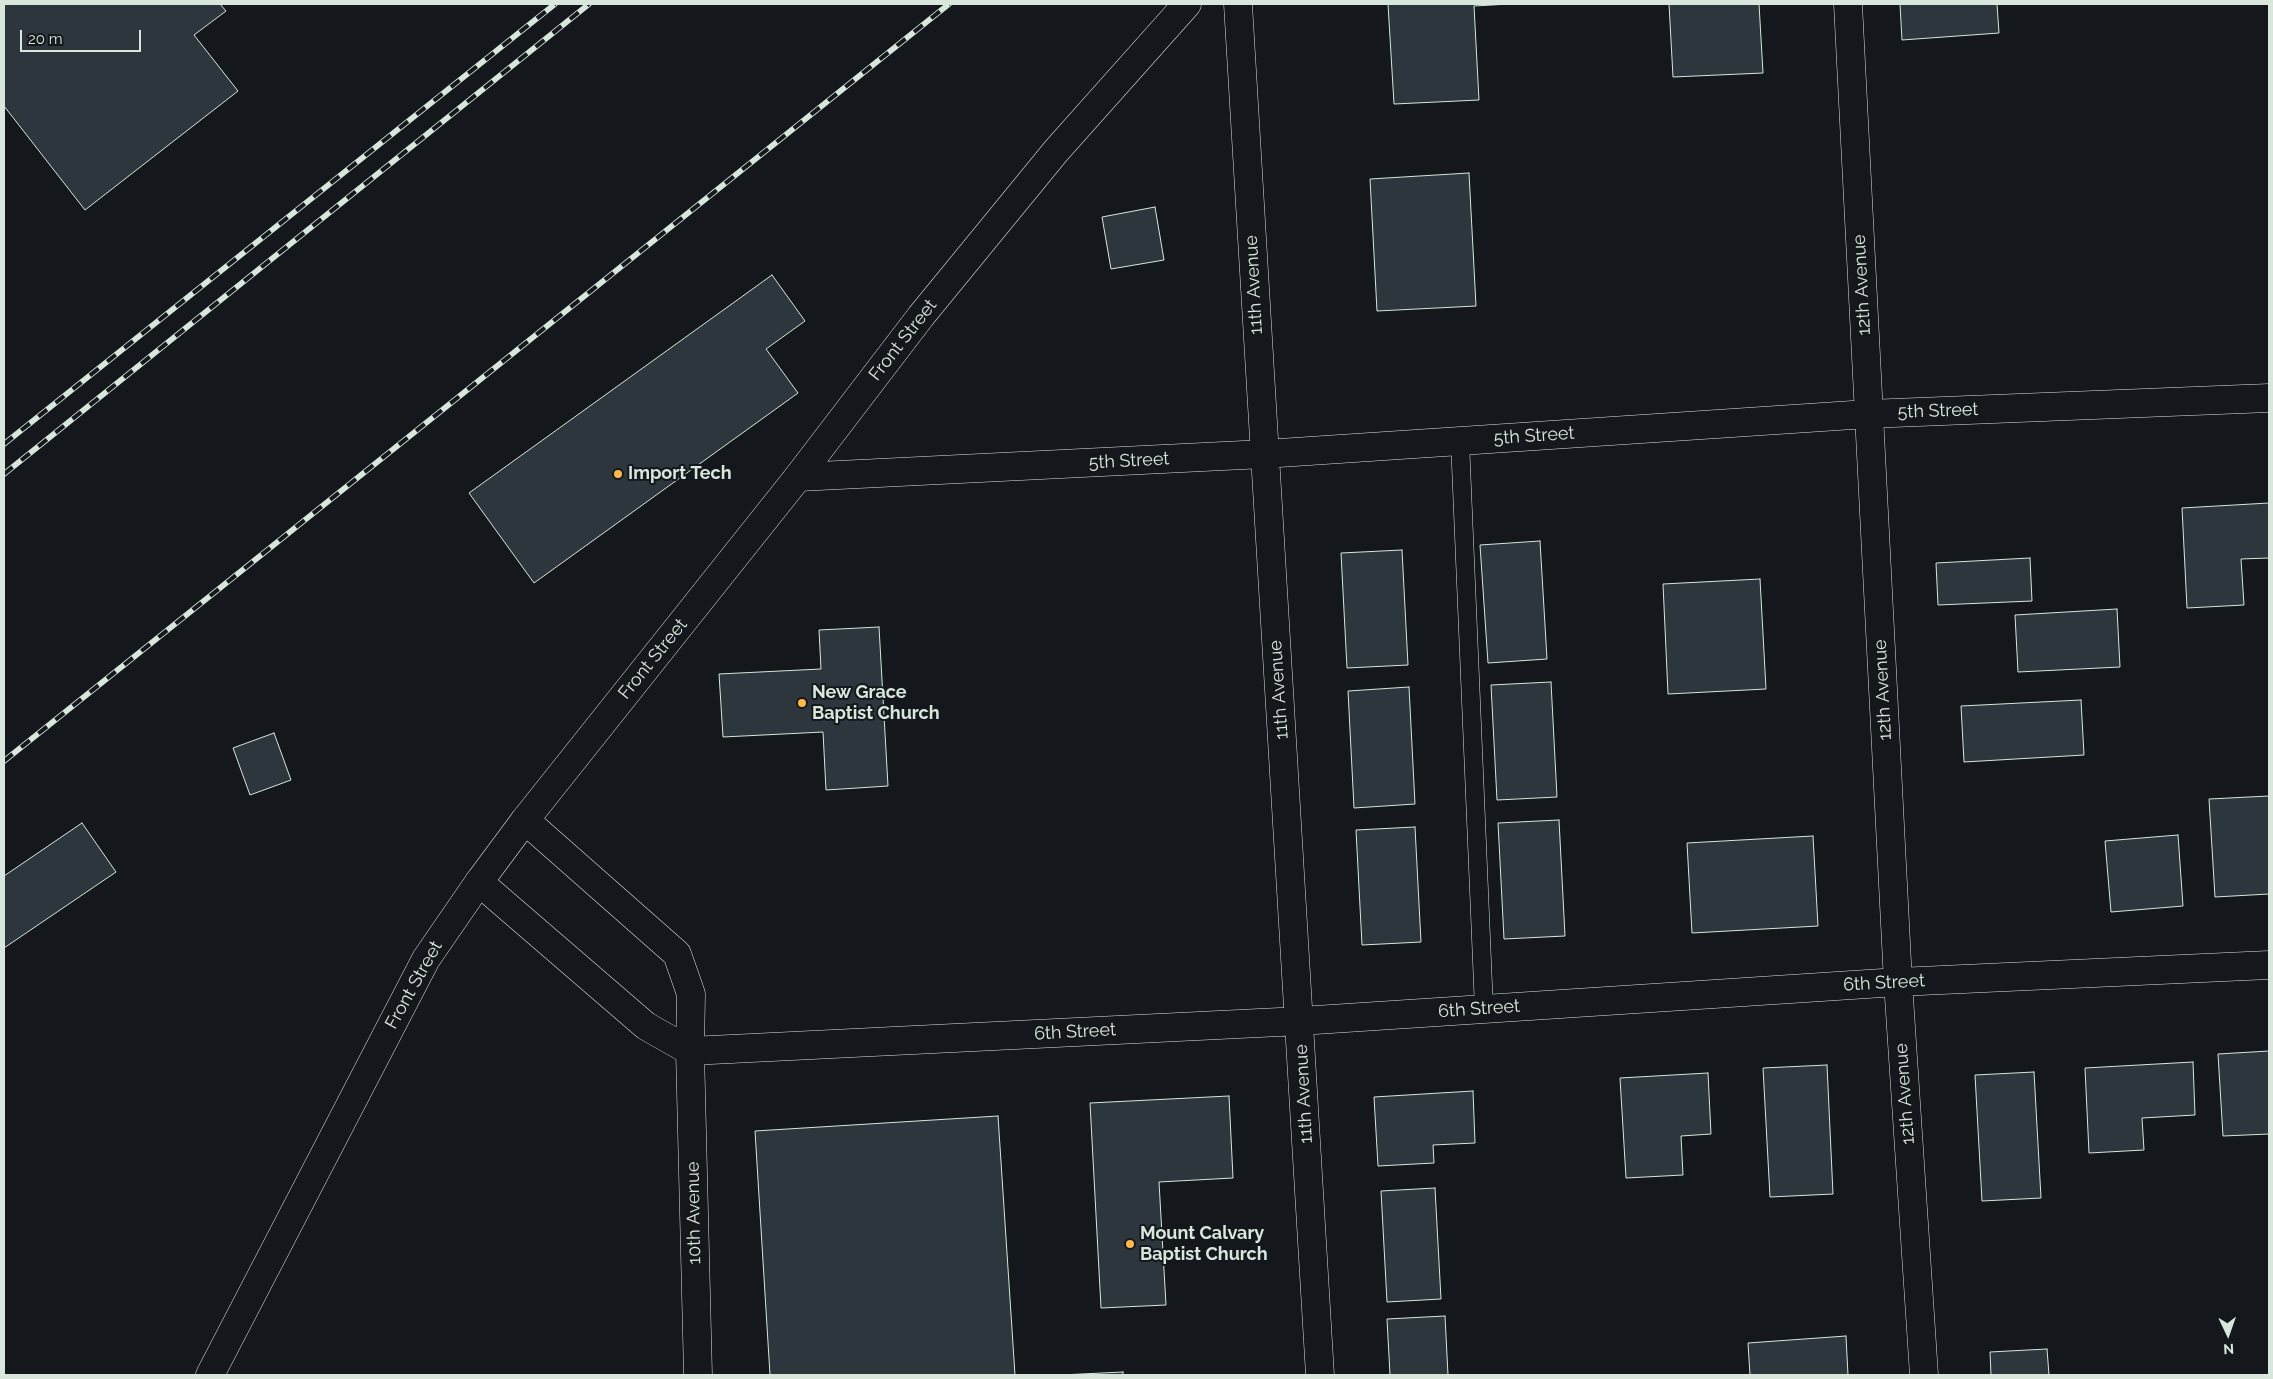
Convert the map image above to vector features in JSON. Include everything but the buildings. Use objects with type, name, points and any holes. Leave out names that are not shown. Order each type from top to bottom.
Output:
[{"type":"street","name":"Front Street","points":[[210,1375],[426,959],[479,882],[525,820],[798,477],[921,316],[1056,151],[1187,4]]},
{"type":"street","name":"11th Avenue","points":[[1238,4],[1320,1375]]},
{"type":"street","name":"12th Avenue","points":[[1848,4],[1898,982],[1924,1375]]},
{"type":"street","name":"5th Street","points":[[798,477],[1264,454],[1868,414],[2269,398]]},
{"type":"street","name":"10th Avenue","points":[[525,820],[677,954],[690,994],[698,1375]]},
{"type":"street","points":[[479,882],[646,1026],[690,1051]]},
{"type":"street","name":"6th Street","points":[[690,1051],[1300,1021],[1898,982],[2269,965]]},
{"type":"lane","points":[[1460,441],[1484,1009]]},
{"type":"railway","points":[[4,444],[555,4]]},
{"type":"railway","points":[[4,474],[589,4]]},
{"type":"railway","points":[[4,761],[949,4]]},
{"type":"place","name":"Import Tech","points":[[618,474]]},
{"type":"place","name":"New Grace Baptist Church","points":[[802,703]]},
{"type":"place","name":"Mount Calvary Baptist Church","points":[[1130,1244]]}]
